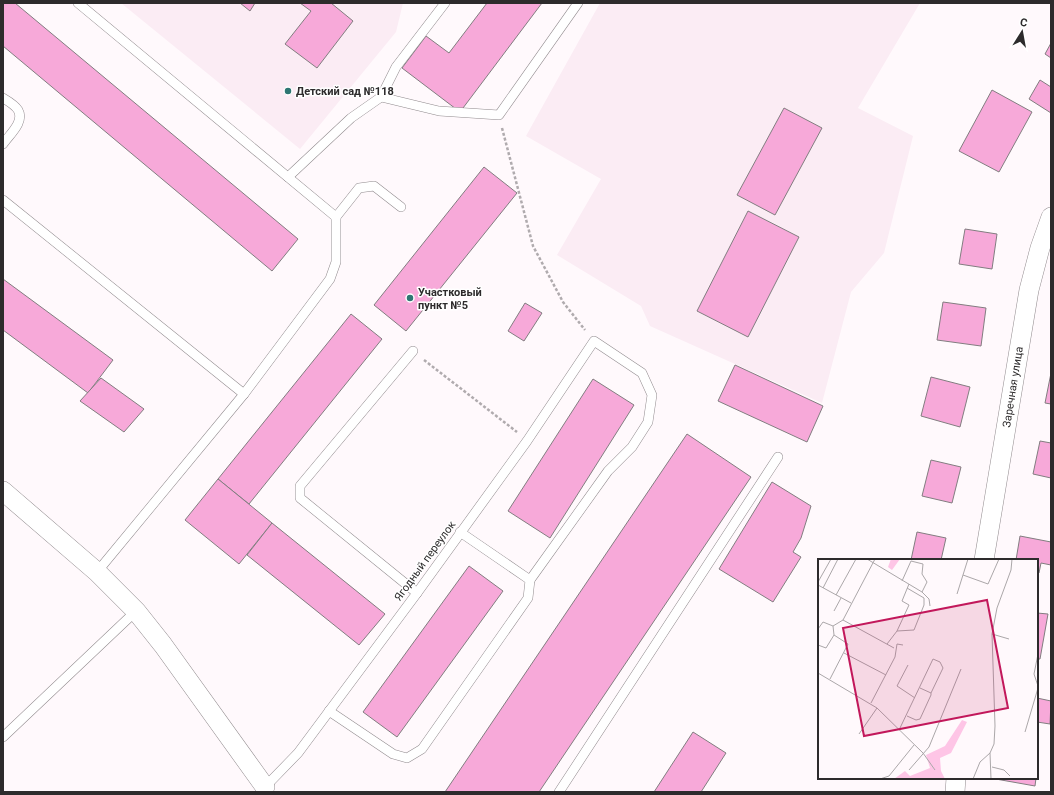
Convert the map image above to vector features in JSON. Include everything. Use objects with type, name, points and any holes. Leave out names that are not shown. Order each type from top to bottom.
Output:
[{"type":"street","name":"Заречная улица","points":[[984,559],[1029,290],[1046,250],[1051,217]]},
{"type":"street","points":[[3,491],[97,572],[136,611],[163,645],[266,789]]},
{"type":"street","points":[[955,792],[956,779]]},
{"type":"lane","points":[[78,3],[336,217]]},
{"type":"lane","points":[[288,177],[351,118],[382,97],[396,67],[445,3]]},
{"type":"lane","points":[[382,97],[439,111],[499,115],[578,3]]},
{"type":"lane","points":[[3,98],[18,109],[20,116],[18,124],[3,144]]},
{"type":"lane","points":[[97,572],[244,394],[330,279],[336,262],[336,217],[359,188],[374,186],[401,207]]},
{"type":"lane","points":[[3,200],[244,394]]},
{"type":"lane","points":[[329,711],[393,754],[407,758],[422,750],[528,598],[530,580],[608,471],[632,447],[648,422],[652,395],[642,373],[594,342]]},
{"type":"lane","name":"Ягодный переулок","points":[[266,789],[298,753],[417,593],[527,440],[594,342]]},
{"type":"lane","points":[[413,351],[300,486],[300,498],[417,593]]},
{"type":"lane","points":[[559,792],[778,457]]},
{"type":"lane","points":[[460,532],[530,580]]},
{"type":"lane","points":[[3,737],[136,611]]},
{"type":"path","points":[[499,115],[533,246],[563,302],[594,342]]},
{"type":"path","points":[[413,351],[527,440]]},
{"type":"shaded area","name":"Детский сад №118","points":[[121,3],[403,3],[396,32],[300,149]]},
{"type":"shaded area","points":[[600,3],[920,3],[858,108],[913,136],[884,253],[851,292],[822,403],[650,326],[641,306],[557,255],[601,179],[526,136]]},
{"type":"building","points":[[3,3],[15,3],[298,239],[272,271],[3,46]]},
{"type":"building","points":[[240,3],[255,3],[250,11]]},
{"type":"building","points":[[300,3],[331,3],[353,21],[317,68],[285,44],[311,11]]},
{"type":"building","points":[[487,3],[542,3],[460,112],[402,68],[426,36],[449,53]]},
{"type":"building","points":[[1051,43],[1051,58],[1045,54]]},
{"type":"building","points":[[1040,80],[1051,87],[1051,113],[1029,99]]},
{"type":"building","points":[[992,90],[1032,112],[999,172],[959,151]]},
{"type":"building","points":[[784,108],[822,128],[775,215],[737,195]]},
{"type":"building","points":[[484,167],[517,193],[406,331],[374,305]]},
{"type":"building","points":[[748,211],[799,237],[748,337],[697,311]]},
{"type":"building","points":[[965,229],[997,234],[992,269],[959,264]]},
{"type":"building","points":[[3,279],[113,360],[88,393],[3,330]]},
{"type":"building","points":[[943,302],[986,308],[981,346],[937,340]]},
{"type":"building","points":[[525,303],[542,313],[524,341],[508,331]]},
{"type":"building","points":[[351,314],[382,339],[249,504],[218,479]]},
{"type":"building","points":[[735,365],[823,406],[807,442],[718,401]]},
{"type":"building","points":[[1051,373],[1051,404],[1045,403]]},
{"type":"building","points":[[931,377],[970,387],[960,427],[921,416]]},
{"type":"building","points":[[101,378],[144,409],[124,432],[80,401]]},
{"type":"building","points":[[593,379],[634,405],[550,538],[508,511]]},
{"type":"building","points":[[687,434],[751,477],[539,792],[445,792]]},
{"type":"building","points":[[1040,441],[1051,443],[1051,478],[1033,474]]},
{"type":"building","points":[[931,460],[961,467],[952,503],[922,496]]},
{"type":"building","points":[[218,479],[272,523],[239,564],[185,520]]},
{"type":"building","points":[[772,482],[811,506],[801,538],[793,552],[801,557],[773,602],[719,569]]},
{"type":"building","points":[[272,523],[385,614],[359,645],[247,555]]},
{"type":"building","points":[[917,532],[946,538],[941,559],[911,559]]},
{"type":"building","points":[[1020,536],[1051,542],[1051,565],[1041,563],[1039,573],[1038,559],[1016,559]]},
{"type":"building","points":[[469,566],[503,591],[397,737],[363,712]]},
{"type":"building","points":[[1038,613],[1048,614],[1040,659],[1038,659]]},
{"type":"building","points":[[1038,698],[1051,701],[1050,724],[1038,722]]},
{"type":"building","points":[[693,732],[726,753],[701,792],[654,792]]},
{"type":"building","points":[[996,779],[1036,779],[1035,786]]},
{"type":"place","name":"Детский сад №118","points":[[288,91]]},
{"type":"place","name":"Участковый пункт №5","points":[[410,298]]}]
